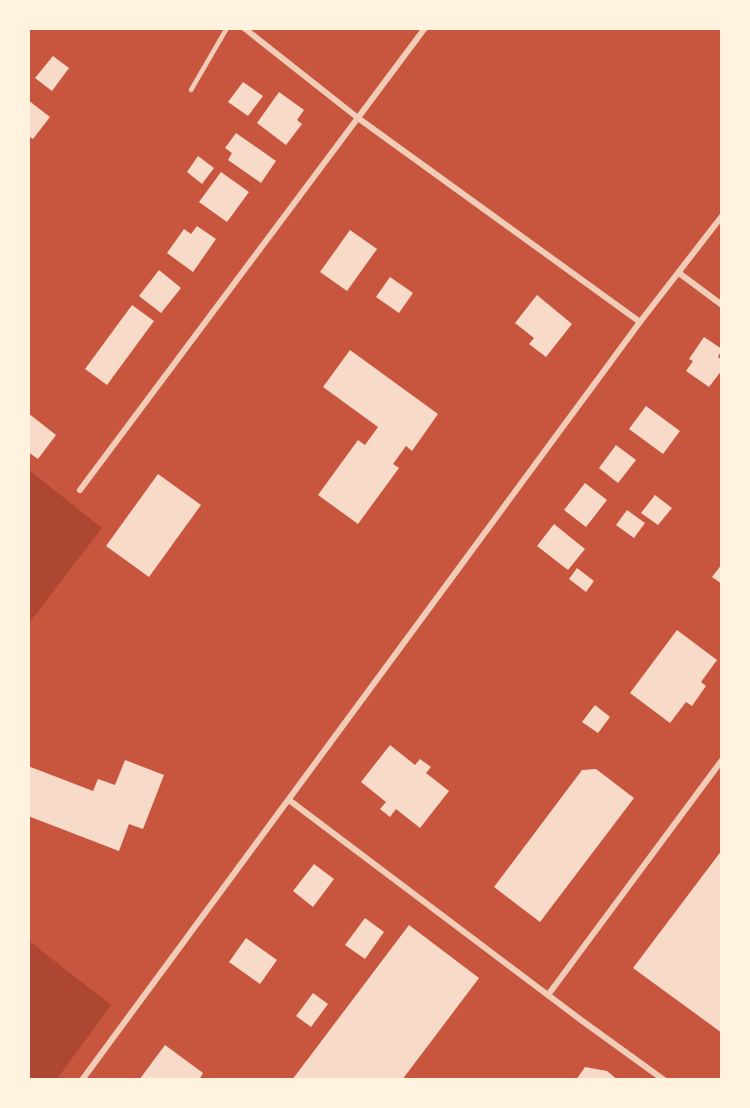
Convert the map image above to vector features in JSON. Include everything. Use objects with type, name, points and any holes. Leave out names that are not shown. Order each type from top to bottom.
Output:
[{"type":"street","points":[[244,28],[358,118],[640,322]]},
{"type":"street","points":[[80,490],[425,28]]},
{"type":"street","points":[[82,1080],[640,322],[722,216]]},
{"type":"street","points":[[679,273],[722,305]]},
{"type":"street","points":[[549,995],[722,760]]},
{"type":"street","points":[[289,800],[663,1080]]},
{"type":"lane","points":[[191,90],[227,28]]},
{"type":"shaded area","points":[[29,470],[102,528],[28,623]]},
{"type":"shaded area","points":[[29,941],[111,1005],[57,1079],[29,1079]]},
{"type":"building","points":[[53,56],[69,68],[52,91],[35,78]]},
{"type":"building","points":[[243,82],[263,96],[248,116],[228,102]]},
{"type":"building","points":[[279,92],[304,110],[297,120],[302,124],[286,145],[257,123]]},
{"type":"building","points":[[28,100],[50,117],[33,139],[28,136]]},
{"type":"building","points":[[236,133],[276,161],[261,183],[228,160],[232,153],[225,148]]},
{"type":"building","points":[[198,156],[214,168],[202,184],[187,172]]},
{"type":"building","points":[[221,172],[249,192],[227,222],[199,202]]},
{"type":"building","points":[[197,226],[216,239],[193,272],[167,253],[184,229],[191,234]]},
{"type":"building","points":[[350,230],[377,249],[347,291],[320,272]]},
{"type":"building","points":[[159,270],[181,288],[161,313],[139,296]]},
{"type":"building","points":[[390,277],[413,293],[399,313],[376,297]]},
{"type":"building","points":[[537,295],[572,324],[546,357],[529,344],[534,338],[515,323]]},
{"type":"building","points":[[132,305],[154,321],[107,385],[85,369]]},
{"type":"building","points":[[704,337],[722,349],[718,357],[722,360],[722,370],[709,387],[686,371],[693,361],[689,359]]},
{"type":"building","points":[[350,350],[438,414],[412,451],[406,446],[393,464],[399,468],[358,524],[318,495],[358,440],[365,445],[378,427],[323,387]]},
{"type":"building","points":[[646,406],[680,431],[663,454],[629,429]]},
{"type":"building","points":[[28,413],[56,435],[38,459],[28,452]]},
{"type":"building","points":[[616,445],[636,460],[618,483],[599,468]]},
{"type":"building","points":[[158,474],[201,505],[149,577],[106,546]]},
{"type":"building","points":[[585,483],[607,500],[586,527],[564,510]]},
{"type":"building","points":[[655,495],[672,508],[658,525],[641,513]]},
{"type":"building","points":[[627,510],[645,523],[634,538],[616,525]]},
{"type":"building","points":[[554,524],[585,549],[568,570],[537,546]]},
{"type":"building","points":[[722,564],[722,584],[712,577]]},
{"type":"building","points":[[577,568],[594,581],[586,592],[569,579]]},
{"type":"building","points":[[677,630],[717,660],[701,682],[706,686],[692,706],[686,702],[670,723],[630,693]]},
{"type":"building","points":[[595,705],[610,717],[598,733],[582,722]]},
{"type":"building","points":[[390,745],[415,765],[420,759],[431,767],[426,773],[449,791],[420,828],[396,809],[390,817],[380,809],[386,802],[361,782]]},
{"type":"building","points":[[125,760],[164,775],[143,829],[129,824],[119,851],[28,816],[28,766],[93,791],[98,779],[115,785]]},
{"type":"building","points":[[596,769],[634,798],[540,922],[494,887],[582,770]]},
{"type":"building","points":[[722,850],[722,1033],[633,968]]},
{"type":"building","points":[[314,864],[334,879],[313,907],[293,891]]},
{"type":"building","points":[[365,918],[384,932],[365,959],[345,945]]},
{"type":"building","points":[[409,925],[479,978],[402,1080],[292,1080]]},
{"type":"building","points":[[246,938],[277,960],[260,984],[229,962]]},
{"type":"building","points":[[313,993],[328,1004],[311,1027],[296,1016]]},
{"type":"building","points":[[165,1045],[203,1073],[199,1080],[139,1080]]},
{"type":"building","points":[[585,1067],[607,1071],[618,1080],[576,1080]]}]
